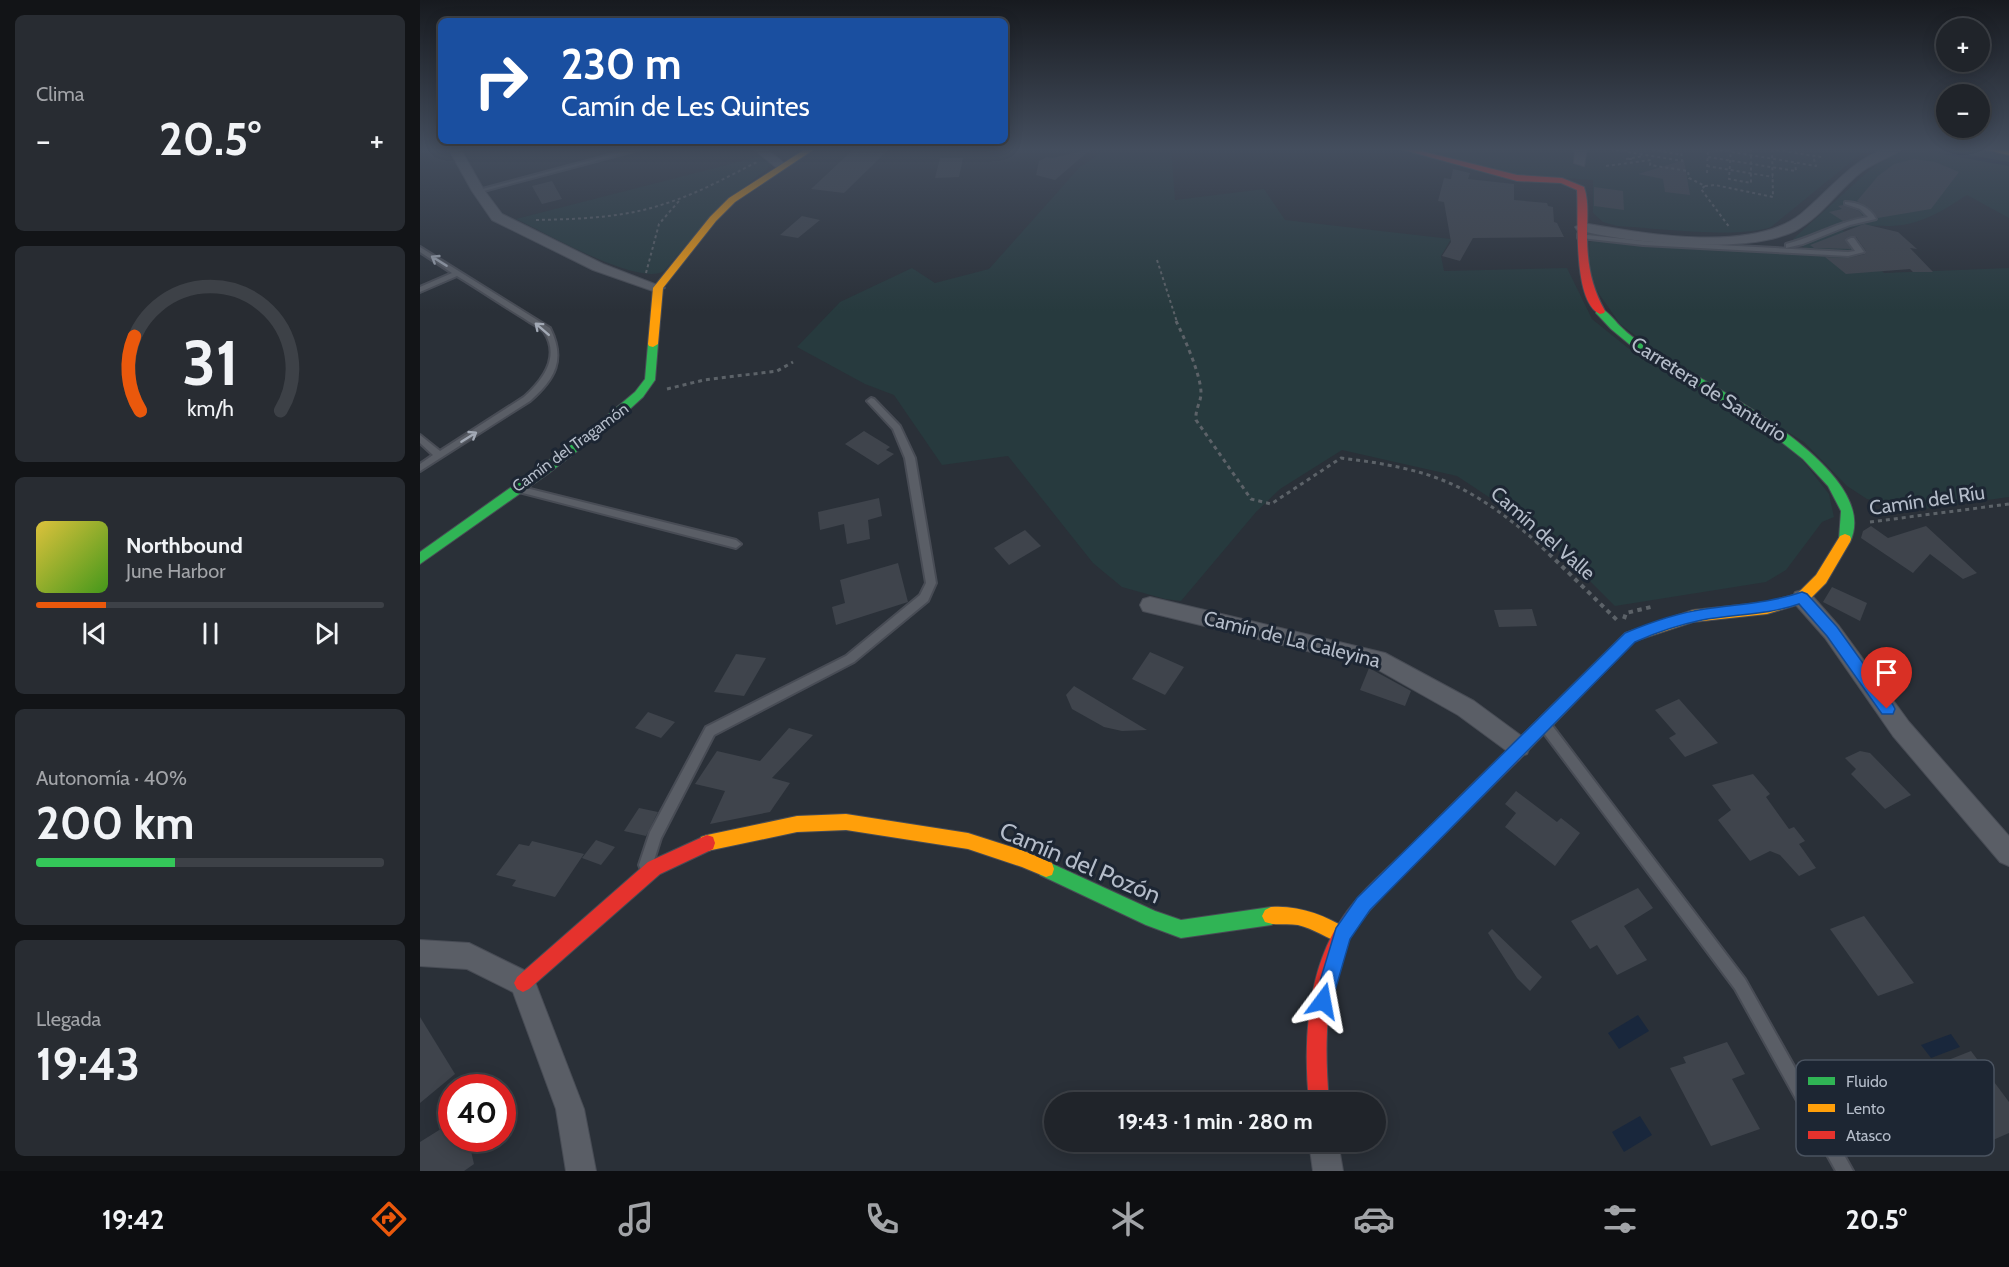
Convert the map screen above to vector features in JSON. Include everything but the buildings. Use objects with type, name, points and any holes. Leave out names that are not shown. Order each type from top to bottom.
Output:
[{"type":"main road","points":[[658,288],[713,219],[729,203]]},
{"type":"main road","name":"Carretera de Santurio","points":[[1581,203],[1579,269],[1598,309],[1642,350],[1777,429],[1803,451],[1838,491],[1847,508],[1850,526]]},
{"type":"main road","name":"Camín del Tragamón","points":[[420,559],[581,442],[640,395],[650,381],[658,288]]},
{"type":"main road","points":[[1318,1092],[1316,1081],[1319,1025],[1328,978],[1342,934],[1364,904],[1630,637],[1664,623],[1703,614],[1780,605],[1802,598],[1819,581],[1843,544],[1850,526]]},
{"type":"main road","name":"Camín del Pozón","points":[[523,983],[654,868],[700,845],[797,824],[846,822],[968,842],[1024,859],[1152,919],[1181,929],[1285,914],[1324,924],[1342,934]]},
{"type":"street","points":[[487,203],[497,217],[510,224],[598,267],[658,288]]},
{"type":"street","points":[[1582,232],[1729,240],[1774,236],[1792,227],[1820,203]]},
{"type":"street","points":[[1802,598],[1832,632],[1901,729],[2009,854]]},
{"type":"street","name":"Camín de La Caleyina","points":[[1150,604],[1378,659],[1466,708],[1519,747]]},
{"type":"street","points":[[420,953],[469,956],[523,983],[570,1109],[581,1171]]},
{"type":"street","points":[[1325,1152],[1328,1171]]},
{"type":"lane","points":[[1775,249],[1809,240],[1844,222],[1872,219],[1871,214],[1848,203]]},
{"type":"lane","points":[[1582,232],[1643,243],[1848,254],[1860,252],[1851,240]]},
{"type":"lane","points":[[420,249],[547,330],[554,343],[552,370],[533,397],[420,468]]},
{"type":"lane","points":[[420,290],[458,273]]},
{"type":"lane","points":[[641,879],[655,836],[710,731],[850,659],[924,598],[931,583],[910,458],[897,428],[871,401]]},
{"type":"lane","points":[[420,438],[439,455]]},
{"type":"lane","points":[[515,488],[736,544]]},
{"type":"lane","points":[[1544,723],[1740,984],[1796,1084]]},
{"type":"lane","points":[[1837,1156],[1845,1171]]},
{"type":"path","points":[[510,224],[524,220],[601,217],[662,203]]},
{"type":"path","points":[[645,283],[657,225],[668,209],[676,203]]},
{"type":"path","points":[[1711,203],[1730,228]]},
{"type":"path","name":"Camín del Valle","points":[[1157,260],[1171,311],[1187,344],[1201,393],[1195,410],[1196,420],[1251,499],[1271,504],[1341,458],[1396,467],[1446,479],[1474,494],[1523,530],[1621,624],[1626,613],[1659,605]]},
{"type":"path","points":[[640,395],[704,380],[777,371],[793,363]]},
{"type":"path","name":"Camín del Ríu","points":[[1850,526],[1902,516],[1953,513],[2009,504]]},
{"type":"green space","points":[[580,203],[725,203],[664,271],[651,274],[613,265],[516,219]]},
{"type":"green space","points":[[1048,203],[1273,203],[1285,220],[1451,239],[1441,256],[1444,271],[1567,268],[1592,319],[1628,348],[1763,427],[1800,457],[1829,494],[1834,517],[1822,522],[1786,570],[1766,582],[1615,606],[1565,556],[1510,511],[1457,476],[1342,450],[1280,489],[1256,512],[1181,601],[1122,587],[1093,563],[1008,456],[942,465],[894,395],[865,384],[797,347],[840,302],[912,268],[935,283],[989,269]]},
{"type":"green space","points":[[1593,203],[1801,203],[1771,227],[1738,232],[1617,226],[1603,222],[1593,213]]},
{"type":"green space","points":[[1833,203],[1954,203],[1916,222],[1900,225],[1859,226],[1843,230],[1853,251],[1806,249],[1793,239]]},
{"type":"green space","points":[[1981,203],[2009,203],[2009,218]]},
{"type":"green space","points":[[1596,240],[1689,248],[1866,256],[1884,273],[2009,268],[2009,497],[1917,510],[1867,499],[1847,486],[1804,442],[1655,350],[1620,324],[1597,291],[1588,271],[1590,242]]},
{"type":"water","points":[[1638,1015],[1649,1031],[1619,1049],[1608,1033]]},
{"type":"water","points":[[1951,1034],[1960,1047],[1931,1058],[1921,1045]]},
{"type":"water","points":[[1640,1116],[1652,1135],[1624,1152],[1612,1132]]},
{"type":"traffic: fast","points":[[1600,311],[1638,346],[1736,404],[1807,456],[1833,483],[1847,511],[1845,539]]},
{"type":"traffic: fast","points":[[420,559],[583,441],[639,394],[650,380],[653,344]]},
{"type":"traffic: fast","points":[[1046,869],[1152,919],[1181,929],[1271,916]]},
{"type":"traffic: slow","points":[[653,344],[658,288],[713,219],[729,203]]},
{"type":"traffic: slow","points":[[1513,755],[1630,637],[1693,616],[1767,608],[1802,598],[1821,579],[1845,539]]},
{"type":"traffic: slow","points":[[707,843],[797,824],[846,822],[968,841],[1024,859],[1046,869]]},
{"type":"traffic: slow","points":[[1271,916],[1290,915],[1308,919],[1342,935]]},
{"type":"traffic: jam","points":[[1582,203],[1583,265],[1591,295],[1600,311]]},
{"type":"traffic: jam","points":[[1319,1092],[1317,1037],[1322,993],[1327,972],[1343,933],[1372,895],[1513,755]]},
{"type":"traffic: jam","points":[[523,983],[654,868],[707,843]]},
{"type":"route","points":[[1323,1001],[1342,934],[1364,904],[1630,637],[1664,623],[1703,614],[1780,605],[1802,598],[1832,632],[1887,709]]}]
